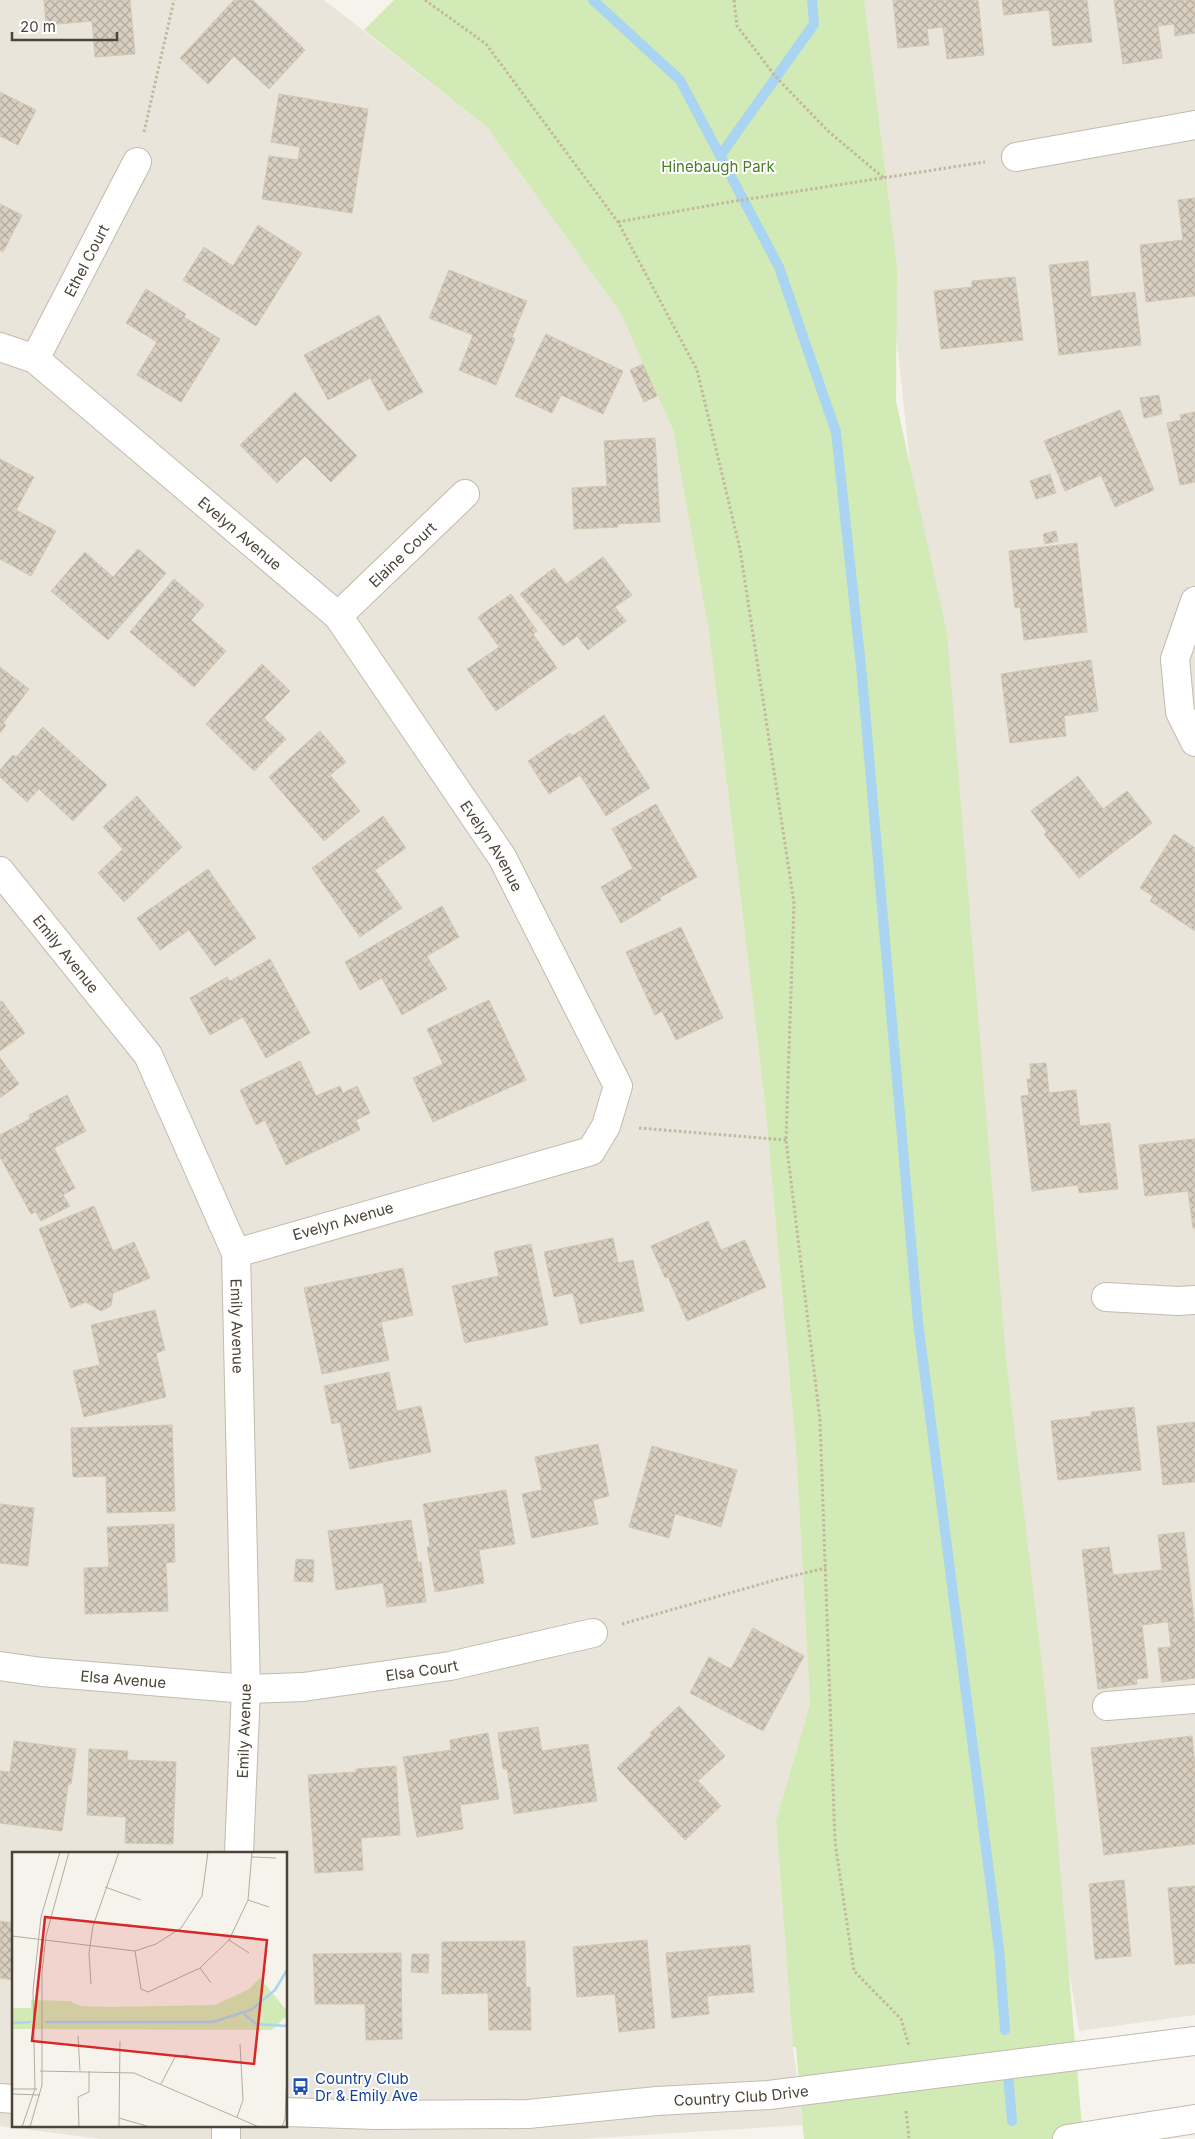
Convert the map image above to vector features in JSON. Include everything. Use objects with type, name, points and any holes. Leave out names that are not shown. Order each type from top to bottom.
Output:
[{"type":"street","points":[[1016,157],[1195,125]]},
{"type":"street","name":"Ethel Court","points":[[35,360],[137,162]]},
{"type":"street","name":"Evelyn Avenue","points":[[0,347],[35,360],[338,616],[502,857],[618,1086],[606,1126],[591,1151],[236,1253]]},
{"type":"street","name":"Elaine Court","points":[[338,616],[465,494]]},
{"type":"street","points":[[1195,601],[1175,659],[1180,712],[1195,742]]},
{"type":"street","name":"Emily Avenue","points":[[0,871],[148,1055],[236,1253],[246,1689],[239,1852]]},
{"type":"street","points":[[1106,1297],[1178,1301],[1195,1300]]},
{"type":"street","name":"Elsa Court","points":[[246,1689],[303,1687],[450,1666],[593,1633]]},
{"type":"street","name":"Elsa Avenue","points":[[0,1666],[42,1672],[246,1689]]},
{"type":"street","points":[[1107,1706],[1195,1699]]},
{"type":"street","name":"Country Club Drive","points":[[288,2112],[374,2115],[528,2114],[657,2101],[769,2095],[1195,2041]]},
{"type":"street","points":[[1067,2139],[1195,2119]]},
{"type":"street","points":[[226,2126],[226,2139]]},
{"type":"path","points":[[137,162],[174,0]]},
{"type":"path","points":[[425,0],[486,44],[618,222],[698,370],[740,549],[794,903],[786,1140],[820,1420],[835,1842],[854,1971],[901,2019],[912,2055]]},
{"type":"path","points":[[734,0],[737,26],[776,77],[828,131],[885,179]]},
{"type":"path","points":[[618,222],[729,202],[836,187],[1016,157]]},
{"type":"path","points":[[606,1126],[786,1140]]},
{"type":"path","points":[[593,1633],[775,1580],[826,1568]]},
{"type":"path","points":[[906,2110],[909,2138]]},
{"type":"shaded area","points":[[0,0],[324,0],[487,127],[620,312],[673,430],[709,632],[765,1104],[796,1450],[810,1704],[776,1821],[793,2047],[803,2125],[581,2139],[101,2139],[0,2126]]},
{"type":"shaded area","points":[[861,0],[1195,0],[1195,2015],[1079,2031],[1068,1965]]},
{"type":"green space","name":"Hinebaugh Park","points":[[394,0],[864,0],[897,267],[896,401],[947,633],[1006,1359],[1046,1700],[1083,2139],[804,2139],[796,2047],[793,2047],[776,1821],[810,1704],[796,1450],[765,1104],[709,632],[673,430],[620,312],[487,127],[364,30]]},
{"type":"building","points":[[44,0],[130,0],[135,54],[95,57],[92,21],[46,25]]},
{"type":"building","points":[[234,0],[253,0],[305,50],[269,89],[234,56],[208,84],[180,58]]},
{"type":"building","points":[[893,0],[978,0],[984,55],[947,59],[943,27],[927,29],[929,45],[898,48]]},
{"type":"building","points":[[1002,0],[1087,0],[1092,42],[1053,46],[1049,10],[1004,15]]},
{"type":"building","points":[[1114,0],[1195,0],[1195,33],[1175,36],[1174,24],[1158,26],[1162,58],[1123,64]]},
{"type":"building","points":[[0,92],[36,110],[18,145],[0,136]]},
{"type":"building","points":[[279,94],[368,109],[352,213],[262,199],[269,156],[298,160],[300,147],[271,142]]},
{"type":"building","points":[[1195,198],[1195,296],[1146,302],[1140,245],[1183,240],[1178,200]]},
{"type":"building","points":[[0,204],[22,215],[3,252],[0,250]]},
{"type":"building","points":[[258,225],[302,253],[256,326],[183,280],[204,247],[233,266]]},
{"type":"building","points":[[1088,261],[1091,297],[1135,292],[1141,345],[1059,355],[1049,265]]},
{"type":"building","points":[[449,270],[527,301],[512,337],[515,339],[496,385],[459,370],[473,335],[429,318]]},
{"type":"building","points":[[1015,277],[1023,340],[941,349],[934,291],[972,287],[972,281]]},
{"type":"building","points":[[146,289],[186,314],[184,317],[220,339],[181,402],[137,375],[157,342],[126,323]]},
{"type":"building","points":[[379,315],[423,392],[388,411],[370,378],[328,400],[304,355]]},
{"type":"building","points":[[546,334],[623,371],[603,414],[561,395],[552,413],[515,396]]},
{"type":"building","points":[[643,364],[657,396],[644,402],[630,370]]},
{"type":"building","points":[[295,392],[357,456],[331,482],[305,456],[277,483],[240,445]]},
{"type":"building","points":[[1159,395],[1162,414],[1144,418],[1140,398]]},
{"type":"building","points":[[1120,410],[1154,490],[1115,507],[1101,475],[1065,491],[1044,441]]},
{"type":"building","points":[[1195,412],[1195,482],[1180,485],[1167,423],[1181,420],[1180,415]]},
{"type":"building","points":[[655,438],[660,522],[617,524],[618,527],[574,529],[572,488],[607,486],[604,441]]},
{"type":"building","points":[[0,459],[34,477],[16,510],[56,531],[31,576],[0,559]]},
{"type":"building","points":[[1050,474],[1056,493],[1036,499],[1030,481]]},
{"type":"building","points":[[1056,531],[1058,541],[1045,544],[1043,534]]},
{"type":"building","points":[[1077,543],[1087,632],[1024,640],[1020,607],[1015,608],[1009,551]]},
{"type":"building","points":[[138,549],[166,573],[108,640],[51,591],[85,552],[113,577]]},
{"type":"building","points":[[603,557],[632,595],[615,607],[626,621],[588,650],[577,636],[563,646],[520,594],[554,568],[566,584]]},
{"type":"building","points":[[174,579],[204,605],[191,620],[226,651],[194,687],[130,632]]},
{"type":"building","points":[[511,594],[537,631],[533,634],[557,668],[496,711],[467,669],[499,647],[478,617]]},
{"type":"building","points":[[1091,660],[1098,711],[1064,716],[1066,736],[1010,743],[1001,674]]},
{"type":"building","points":[[262,664],[290,691],[264,718],[286,739],[254,771],[206,724]]},
{"type":"building","points":[[0,667],[29,689],[3,723],[6,725],[0,733]]},
{"type":"building","points":[[604,715],[650,788],[606,816],[580,775],[549,794],[528,761],[570,733],[572,736]]},
{"type":"building","points":[[43,727],[107,785],[73,821],[39,789],[27,802],[0,777],[0,770],[13,755],[16,757]]},
{"type":"building","points":[[320,731],[346,762],[330,775],[360,811],[324,841],[269,777]]},
{"type":"building","points":[[1078,776],[1103,809],[1127,791],[1152,823],[1079,878],[1044,834],[1047,832],[1031,811]]},
{"type":"building","points":[[137,796],[182,847],[124,902],[98,873],[123,849],[103,827]]},
{"type":"building","points":[[656,804],[697,877],[659,898],[661,900],[621,923],[601,887],[633,868],[612,829]]},
{"type":"building","points":[[383,816],[406,848],[375,870],[402,908],[360,937],[312,868]]},
{"type":"building","points":[[1174,834],[1195,848],[1195,931],[1150,901],[1153,896],[1140,888]]},
{"type":"building","points":[[208,869],[256,938],[215,966],[189,930],[160,950],[137,918]]},
{"type":"building","points":[[442,906],[459,937],[427,956],[447,989],[402,1015],[382,978],[360,990],[345,962]]},
{"type":"building","points":[[681,927],[723,1018],[676,1040],[662,1011],[655,1015],[626,952]]},
{"type":"building","points":[[270,959],[310,1033],[266,1058],[243,1017],[210,1035],[190,998],[227,977],[230,981]]},
{"type":"building","points":[[489,1000],[526,1080],[433,1122],[413,1078],[443,1064],[427,1029]]},
{"type":"building","points":[[2,1001],[25,1033],[0,1051],[0,1002]]},
{"type":"building","points":[[0,1058],[19,1084],[0,1098]]},
{"type":"building","points":[[300,1061],[316,1096],[340,1086],[343,1093],[357,1086],[370,1113],[356,1120],[360,1130],[286,1165],[265,1120],[256,1125],[240,1090]]},
{"type":"building","points":[[1046,1063],[1049,1093],[1076,1090],[1080,1126],[1110,1123],[1118,1189],[1079,1193],[1078,1185],[1032,1191],[1021,1096],[1029,1095],[1027,1079],[1031,1079],[1030,1064]]},
{"type":"building","points":[[67,1095],[86,1131],[54,1148],[75,1188],[63,1195],[70,1206],[41,1221],[36,1212],[31,1214],[0,1157],[0,1135],[30,1119],[29,1115]]},
{"type":"building","points":[[1195,1139],[1195,1228],[1193,1228],[1188,1191],[1145,1196],[1139,1145]]},
{"type":"building","points":[[94,1206],[113,1251],[134,1242],[150,1278],[113,1293],[111,1306],[101,1311],[86,1302],[71,1308],[39,1229]]},
{"type":"building","points":[[708,1221],[721,1250],[745,1240],[766,1287],[687,1321],[668,1277],[665,1278],[651,1246]]},
{"type":"building","points":[[613,1238],[618,1263],[633,1260],[644,1311],[580,1324],[573,1293],[554,1297],[544,1252]]},
{"type":"building","points":[[531,1244],[548,1325],[465,1343],[452,1286],[499,1276],[494,1252]]},
{"type":"building","points":[[403,1268],[413,1315],[381,1322],[389,1360],[322,1374],[304,1288]]},
{"type":"building","points":[[155,1310],[165,1350],[156,1353],[166,1397],[84,1417],[73,1371],[100,1365],[91,1325]]},
{"type":"building","points":[[389,1372],[397,1411],[421,1406],[431,1452],[350,1469],[340,1422],[332,1424],[324,1386]]},
{"type":"building","points":[[1134,1407],[1141,1470],[1058,1480],[1051,1421],[1092,1416],[1091,1412]]},
{"type":"building","points":[[1195,1422],[1195,1482],[1163,1485],[1157,1426]]},
{"type":"building","points":[[172,1425],[175,1511],[107,1513],[106,1476],[73,1477],[71,1428]]},
{"type":"building","points":[[598,1444],[609,1496],[593,1500],[598,1524],[532,1538],[522,1494],[542,1490],[535,1457]]},
{"type":"building","points":[[652,1446],[737,1470],[721,1527],[675,1514],[669,1538],[629,1527]]},
{"type":"building","points":[[506,1490],[515,1544],[479,1550],[484,1583],[435,1592],[427,1547],[430,1546],[423,1504]]},
{"type":"building","points":[[0,1504],[34,1508],[28,1566],[0,1563]]},
{"type":"building","points":[[411,1520],[418,1562],[421,1562],[426,1602],[387,1607],[383,1583],[336,1590],[328,1531]]},
{"type":"building","points":[[174,1524],[175,1562],[166,1563],[168,1611],[85,1614],[84,1568],[109,1567],[107,1527]]},
{"type":"building","points":[[1184,1532],[1195,1627],[1195,1678],[1162,1682],[1158,1648],[1171,1647],[1168,1622],[1142,1625],[1148,1678],[1136,1679],[1137,1684],[1098,1689],[1082,1550],[1109,1547],[1113,1575],[1162,1570],[1158,1535]]},
{"type":"building","points":[[296,1559],[314,1560],[313,1582],[294,1581]]},
{"type":"building","points":[[753,1628],[804,1656],[763,1731],[690,1693],[709,1657],[731,1669]]},
{"type":"building","points":[[679,1706],[725,1756],[698,1781],[721,1806],[685,1840],[617,1768]]},
{"type":"building","points":[[538,1727],[542,1751],[588,1744],[597,1801],[514,1814],[507,1769],[503,1769],[498,1733]]},
{"type":"building","points":[[488,1733],[499,1799],[460,1805],[463,1829],[417,1837],[403,1757],[451,1750],[450,1740]]},
{"type":"building","points":[[1192,1736],[1195,1767],[1195,1844],[1104,1855],[1091,1748]]},
{"type":"building","points":[[14,1741],[76,1749],[71,1784],[68,1784],[62,1831],[0,1823],[0,1771],[10,1772]]},
{"type":"building","points":[[89,1749],[128,1751],[127,1760],[176,1762],[173,1844],[125,1843],[126,1817],[87,1815]]},
{"type":"building","points":[[396,1766],[400,1835],[361,1838],[363,1870],[315,1873],[308,1775],[356,1772],[356,1769]]},
{"type":"building","points":[[1124,1880],[1131,1956],[1095,1959],[1089,1884]]},
{"type":"building","points":[[1195,1886],[1195,1963],[1175,1965],[1168,1888]]},
{"type":"building","points":[[0,1921],[12,1923],[12,1980],[0,1978]]},
{"type":"building","points":[[647,1940],[655,2028],[619,2032],[615,1994],[577,1997],[573,1947]]},
{"type":"building","points":[[525,1941],[526,1987],[530,1987],[531,2030],[489,2030],[488,1993],[442,1994],[442,1942]]},
{"type":"building","points":[[750,1945],[754,1992],[707,1996],[709,2014],[672,2018],[666,1953]]},
{"type":"building","points":[[401,1953],[402,2039],[366,2040],[365,2004],[315,2004],[313,1954]]},
{"type":"building","points":[[412,1954],[429,1954],[428,1973],[411,1972]]},
{"type":"waterway","points":[[593,0],[680,80],[779,267],[836,432],[862,676],[918,1322],[999,1949],[1005,2030]]},
{"type":"waterway","points":[[720,156],[814,24],[812,0]]},
{"type":"waterway","points":[[1008,2075],[1012,2121]]},
{"type":"place","name":"Country Club Dr & Emily Ave","points":[[301,2087]]}]
